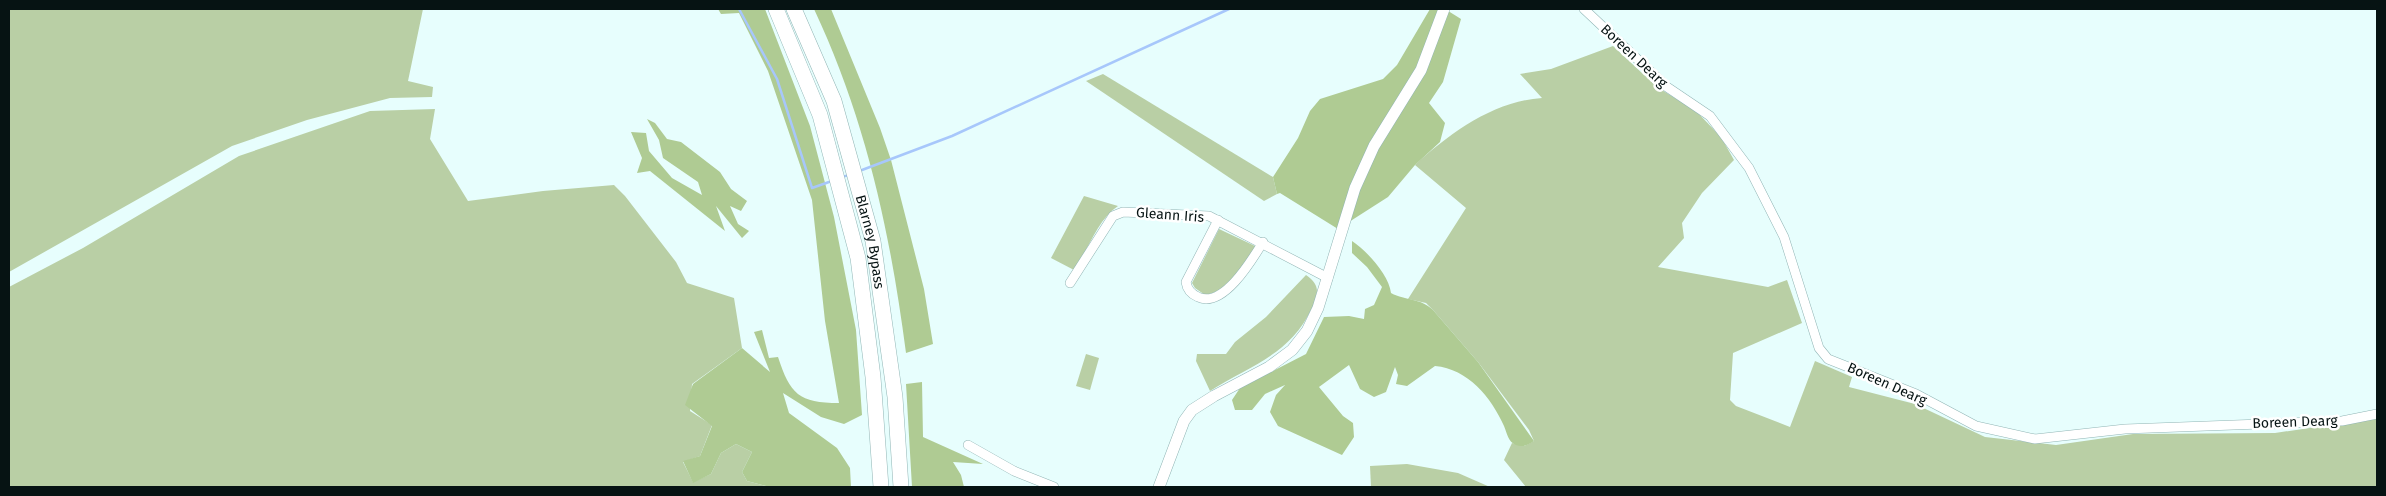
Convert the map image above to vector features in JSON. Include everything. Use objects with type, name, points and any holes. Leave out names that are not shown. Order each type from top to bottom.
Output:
[{"type":"highway","name":"Blarney Bypass","points":[[776,9],[820,115],[858,258],[873,377],[881,487]]},
{"type":"highway","name":"Blarney Bypass","points":[[794,9],[834,100],[873,241],[896,397],[901,487]]},
{"type":"street","points":[[1159,487],[1184,421],[1192,410],[1269,367],[1292,350],[1308,331],[1318,308],[1358,182],[1374,146],[1422,70],[1444,9]]},
{"type":"street","name":"Boreen Dearg","points":[[1584,9],[1667,87],[1710,116],[1749,168],[1784,237],[1819,348],[1828,358],[1916,394],[1976,426],[2035,439],[2125,428],[2342,421],[2377,414]]},
{"type":"street","name":"Gleann Iris","points":[[1070,283],[1113,216],[1123,212],[1209,216],[1263,242],[1328,278]]},
{"type":"street","name":"Gleann Iris","points":[[1218,220],[1186,282],[1189,290],[1194,295],[1202,298],[1212,298],[1220,295],[1254,259],[1263,242]]},
{"type":"street","points":[[968,445],[1014,471],[1054,487]]},
{"type":"green space","points":[[9,9],[423,9],[408,81],[433,87],[432,97],[390,98],[307,120],[232,146],[9,272]]},
{"type":"green space","points":[[718,9],[765,9],[810,126],[834,217],[856,330],[862,415],[844,424],[821,417],[783,393],[789,413],[837,448],[850,468],[851,487],[770,487],[747,481],[742,472],[752,452],[736,444],[721,453],[711,474],[693,483],[683,461],[700,456],[712,426],[685,405],[693,384],[742,348],[770,372],[754,332],[762,330],[769,358],[778,357],[787,380],[798,394],[814,401],[839,403],[825,321],[812,200],[768,71],[739,13],[721,14]]},
{"type":"green space","points":[[814,9],[831,9],[880,128],[891,160],[924,289],[933,344],[906,353],[892,263],[874,177],[848,92]]},
{"type":"green space","points":[[1430,9],[1445,9],[1461,19],[1443,82],[1429,103],[1445,123],[1440,142],[1415,165],[1388,197],[1338,229],[1280,193],[1277,194],[1273,177],[1298,138],[1310,111],[1320,99],[1383,79],[1397,65]]},
{"type":"green space","points":[[1613,46],[1657,87],[1696,111],[1721,137],[1734,160],[1702,193],[1682,223],[1684,238],[1658,267],[1768,287],[1787,280],[1802,323],[1733,353],[1730,400],[1736,406],[1790,427],[1815,361],[1852,377],[1849,387],[1915,404],[1985,437],[2056,445],[2133,434],[2275,433],[2377,418],[2377,487],[1526,487],[1504,460],[1512,443],[1524,446],[1534,441],[1529,430],[1478,362],[1433,310],[1426,303],[1408,299],[1466,208],[1415,165],[1443,141],[1490,112],[1524,100],[1542,98],[1520,74],[1551,69]]},
{"type":"green space","points":[[1103,74],[1273,177],[1277,194],[1264,201],[1086,81]]},
{"type":"green space","points":[[435,109],[430,139],[468,201],[543,191],[614,185],[625,196],[676,262],[687,283],[734,298],[742,348],[692,384],[690,411],[712,425],[700,456],[683,462],[693,482],[711,474],[721,453],[736,444],[752,452],[742,472],[747,481],[770,487],[9,487],[9,287],[83,248],[239,156],[370,111]]},
{"type":"green space","points":[[647,119],[655,123],[667,139],[681,142],[720,172],[731,189],[747,201],[741,211],[730,206],[738,224],[749,231],[742,238],[716,206],[725,231],[650,171],[637,173],[642,158],[631,132],[646,133],[649,151],[672,178],[702,195],[698,182],[663,158],[659,140]]},
{"type":"green space","points":[[1084,196],[1118,206],[1104,219],[1074,270],[1051,258]]},
{"type":"green space","points":[[1219,229],[1255,246],[1256,250],[1228,284],[1213,293],[1205,295],[1195,288],[1192,283]]},
{"type":"green space","points":[[1352,241],[1382,271],[1391,293],[1423,303],[1433,310],[1478,362],[1534,441],[1523,446],[1513,444],[1509,440],[1499,415],[1477,386],[1458,373],[1447,368],[1435,366],[1407,386],[1396,384],[1398,375],[1395,367],[1386,392],[1374,397],[1360,389],[1349,365],[1319,387],[1343,416],[1353,423],[1354,437],[1342,455],[1278,426],[1270,412],[1276,395],[1285,385],[1265,394],[1252,410],[1235,410],[1232,400],[1240,388],[1306,354],[1324,317],[1349,316],[1364,319],[1365,309],[1374,305],[1382,287],[1367,267],[1352,253]]},
{"type":"green space","points":[[1306,275],[1316,286],[1316,298],[1303,324],[1293,337],[1268,357],[1210,391],[1196,361],[1197,354],[1226,354],[1235,342],[1266,317]]},
{"type":"green space","points":[[1086,354],[1099,358],[1090,390],[1076,386]]},
{"type":"green space","points":[[922,382],[923,437],[983,464],[953,462],[961,475],[964,487],[912,487],[906,384]]},
{"type":"green space","points":[[1407,464],[1458,473],[1490,487],[1371,487],[1370,466]]},
{"type":"waterway","points":[[739,9],[777,79],[812,188],[829,182]]},
{"type":"waterway","points":[[862,170],[952,136],[1229,9]]}]
